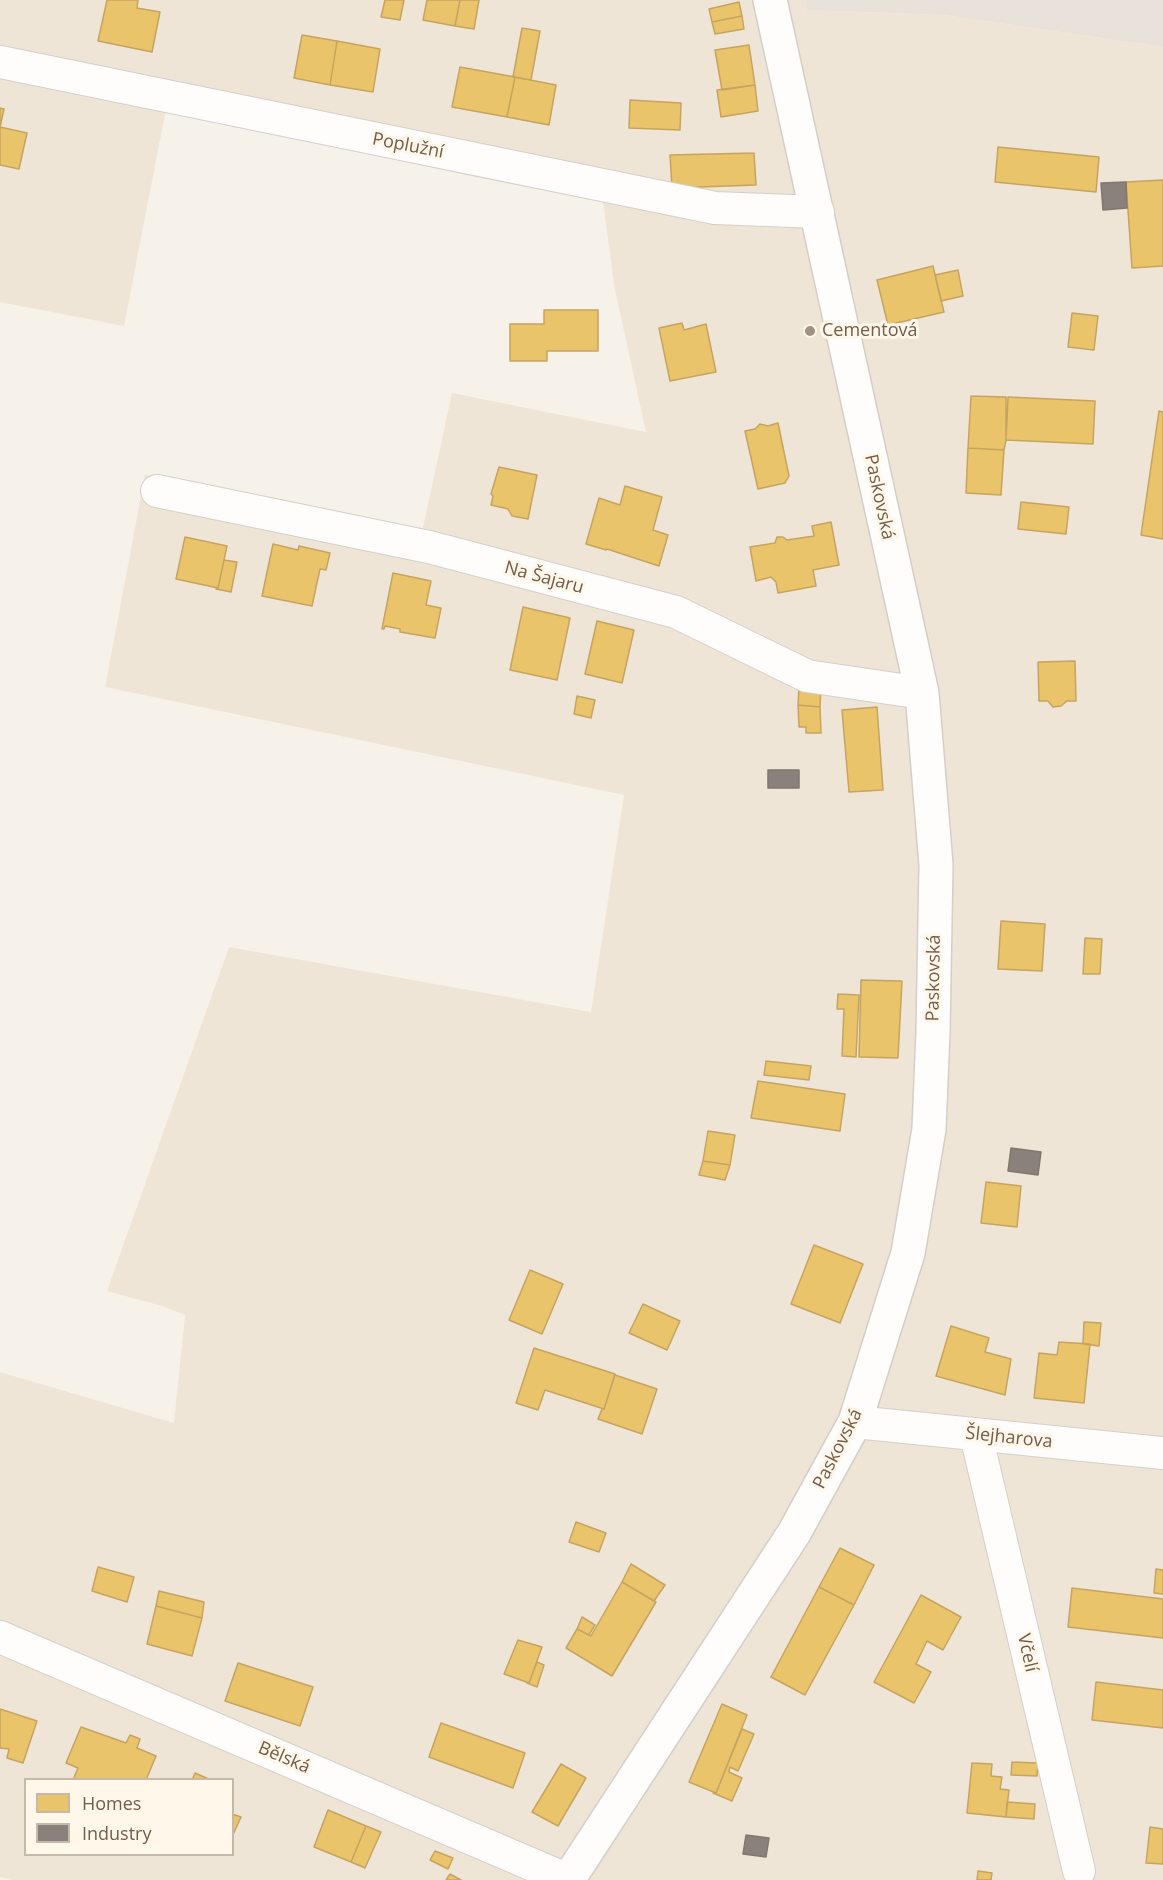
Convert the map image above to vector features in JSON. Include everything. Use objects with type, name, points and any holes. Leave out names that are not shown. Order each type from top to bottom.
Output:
[{"type":"street","name":"Paskovská","points":[[568,1880],[794,1533],[855,1422],[908,1253],[928,1129],[933,1032],[936,865],[922,693],[770,0]]},
{"type":"street","name":"Poplužní","points":[[0,63],[715,208],[818,212]]},
{"type":"street","name":"Na Šajaru","points":[[157,491],[429,547],[665,609],[676,612],[807,676],[922,693]]},
{"type":"street","name":"Šlejharova","points":[[855,1422],[1163,1453]]},
{"type":"street","name":"Včelí","points":[[976,1435],[1079,1871]]},
{"type":"street","name":"Bělská","points":[[0,1637],[568,1880]]},
{"type":"shaded area","points":[[0,0],[805,0],[806,10],[944,15],[1163,47],[1163,1880],[11,1880],[0,1877],[0,1372],[174,1423],[185,1315],[162,1306],[107,1291],[229,947],[591,1012],[624,795],[105,687],[145,475],[422,532],[452,393],[646,432],[615,290],[603,202],[484,179],[166,109],[124,326],[0,302]]},
{"type":"shaded area","points":[[805,0],[1163,0],[1163,47],[944,15],[806,10]]},
{"type":"building: Homes","points":[[107,0],[138,0],[137,8],[160,12],[152,52],[98,41]]},
{"type":"building: Homes","points":[[385,0],[404,0],[400,20],[381,17]]},
{"type":"building: Homes","points":[[427,0],[460,0],[455,26],[423,20]]},
{"type":"building: Homes","points":[[460,0],[479,0],[474,29],[455,26]]},
{"type":"building: Homes","points":[[739,2],[742,16],[712,22],[709,9]]},
{"type":"building: Homes","points":[[742,16],[744,29],[715,34],[712,22]]},
{"type":"building: Homes","points":[[522,28],[540,31],[531,80],[513,77]]},
{"type":"building: Homes","points":[[302,35],[337,41],[330,85],[294,78]]},
{"type":"building: Homes","points":[[337,41],[380,49],[373,92],[330,85]]},
{"type":"building: Homes","points":[[749,45],[755,85],[722,90],[715,50]]},
{"type":"building: Homes","points":[[460,67],[515,77],[507,117],[452,107]]},
{"type":"building: Homes","points":[[515,77],[556,85],[549,125],[507,117]]},
{"type":"building: Homes","points":[[755,85],[758,111],[721,117],[717,90]]},
{"type":"building: Homes","points":[[630,100],[681,103],[680,130],[629,128]]},
{"type":"building: Homes","points":[[0,108],[4,109],[0,127]]},
{"type":"building: Homes","points":[[0,127],[27,133],[19,169],[0,165]]},
{"type":"building: Homes","points":[[998,147],[1099,157],[1096,192],[995,182]]},
{"type":"building: Homes","points":[[754,153],[756,185],[672,188],[670,155]]},
{"type":"building: Homes","points":[[1163,180],[1163,266],[1132,268],[1126,182]]},
{"type":"building: Homes","points":[[933,266],[944,312],[888,325],[877,280]]},
{"type":"building: Homes","points":[[958,270],[963,296],[941,301],[935,275]]},
{"type":"building: Homes","points":[[544,310],[598,310],[598,351],[547,351],[547,361],[510,361],[510,324],[544,324]]},
{"type":"building: Homes","points":[[1072,313],[1098,316],[1094,350],[1068,347]]},
{"type":"building: Homes","points":[[682,323],[684,330],[706,324],[716,372],[670,381],[659,328]]},
{"type":"building: Homes","points":[[971,396],[1006,397],[1004,450],[968,448]]},
{"type":"building: Homes","points":[[1008,397],[1095,401],[1093,444],[1006,440]]},
{"type":"building: Homes","points":[[1159,411],[1163,412],[1163,539],[1141,535]]},
{"type":"building: Homes","points":[[778,423],[789,476],[785,483],[758,489],[745,431],[755,429],[760,424],[768,426]]},
{"type":"building: Homes","points":[[968,448],[1004,450],[1001,495],[966,493]]},
{"type":"building: Homes","points":[[499,467],[537,475],[528,519],[512,516],[508,509],[491,505],[493,496],[491,494]]},
{"type":"building: Homes","points":[[625,486],[662,497],[653,530],[668,535],[659,566],[586,544],[599,498],[620,505]]},
{"type":"building: Homes","points":[[1021,502],[1069,507],[1066,534],[1018,529]]},
{"type":"building: Homes","points":[[831,522],[839,565],[813,570],[816,586],[778,593],[776,582],[771,577],[756,581],[750,547],[775,543],[777,537],[787,540],[814,536],[812,526]]},
{"type":"building: Homes","points":[[185,537],[227,546],[218,588],[176,579]]},
{"type":"building: Homes","points":[[273,544],[298,550],[299,546],[330,553],[326,570],[320,569],[312,606],[262,596]]},
{"type":"building: Homes","points":[[224,560],[237,562],[231,592],[216,589]]},
{"type":"building: Homes","points":[[393,573],[431,581],[426,605],[441,608],[435,638],[400,632],[400,629],[385,626],[382,629]]},
{"type":"building: Homes","points":[[523,607],[570,618],[557,680],[510,670]]},
{"type":"building: Homes","points":[[597,621],[634,630],[622,683],[585,674]]},
{"type":"building: Homes","points":[[1075,661],[1076,701],[1067,701],[1061,706],[1053,707],[1048,701],[1039,701],[1038,662]]},
{"type":"building: Homes","points":[[799,686],[821,688],[820,707],[798,705]]},
{"type":"building: Homes","points":[[577,696],[595,700],[591,718],[574,714]]},
{"type":"building: Homes","points":[[798,705],[820,707],[821,733],[806,733],[806,727],[799,727]]},
{"type":"building: Homes","points":[[877,707],[883,790],[849,792],[842,710]]},
{"type":"building: Homes","points":[[1001,921],[1045,924],[1042,971],[998,969]]},
{"type":"building: Homes","points":[[1085,938],[1102,939],[1100,974],[1083,974]]},
{"type":"building: Homes","points":[[861,980],[902,981],[898,1058],[859,1057]]},
{"type":"building: Homes","points":[[838,994],[859,995],[856,1057],[842,1056],[844,1009],[837,1009]]},
{"type":"building: Homes","points":[[766,1061],[811,1066],[809,1080],[764,1075]]},
{"type":"building: Homes","points":[[758,1081],[845,1094],[840,1131],[751,1118]]},
{"type":"building: Homes","points":[[708,1131],[735,1135],[730,1165],[703,1161]]},
{"type":"building: Homes","points":[[703,1161],[730,1165],[725,1180],[699,1175]]},
{"type":"building: Homes","points":[[986,1182],[1021,1186],[1017,1227],[981,1223]]},
{"type":"building: Homes","points":[[814,1245],[863,1264],[840,1323],[791,1304]]},
{"type":"building: Homes","points":[[530,1270],[563,1284],[542,1334],[509,1320]]},
{"type":"building: Homes","points":[[643,1304],[680,1321],[667,1350],[629,1333]]},
{"type":"building: Homes","points":[[1084,1322],[1101,1323],[1099,1346],[1083,1344]]},
{"type":"building: Homes","points":[[951,1326],[989,1338],[985,1352],[1011,1359],[1005,1395],[936,1376]]},
{"type":"building: Homes","points":[[1059,1342],[1090,1344],[1084,1403],[1034,1398],[1039,1353],[1057,1355]]},
{"type":"building: Homes","points":[[534,1348],[615,1374],[604,1409],[545,1390],[538,1410],[516,1403]]},
{"type":"building: Homes","points":[[615,1375],[657,1389],[642,1434],[598,1419],[604,1409]]},
{"type":"building: Homes","points":[[576,1522],[606,1533],[599,1552],[569,1542]]},
{"type":"building: Homes","points":[[840,1548],[874,1565],[854,1605],[819,1587]]},
{"type":"building: Homes","points":[[631,1564],[665,1585],[654,1601],[622,1582]]},
{"type":"building: Homes","points":[[98,1567],[134,1577],[127,1602],[92,1591]]},
{"type":"building: Homes","points":[[1156,1569],[1163,1570],[1163,1594],[1154,1593]]},
{"type":"building: Homes","points":[[622,1582],[656,1602],[612,1676],[566,1648],[577,1629],[591,1636]]},
{"type":"building: Homes","points":[[819,1587],[854,1605],[805,1695],[771,1677]]},
{"type":"building: Homes","points":[[1072,1588],[1163,1599],[1163,1638],[1068,1627]]},
{"type":"building: Homes","points":[[159,1591],[204,1602],[202,1618],[156,1606]]},
{"type":"building: Homes","points":[[921,1595],[961,1617],[943,1650],[927,1641],[916,1664],[931,1672],[914,1703],[874,1682]]},
{"type":"building: Homes","points":[[156,1606],[202,1618],[192,1656],[147,1644]]},
{"type":"building: Homes","points":[[582,1617],[595,1625],[589,1635],[577,1629]]},
{"type":"building: Homes","points":[[518,1640],[542,1647],[529,1683],[504,1674]]},
{"type":"building: Homes","points":[[537,1662],[544,1665],[537,1687],[527,1683],[529,1683]]},
{"type":"building: Homes","points":[[238,1663],[313,1687],[300,1726],[225,1701]]},
{"type":"building: Homes","points":[[1096,1682],[1163,1690],[1163,1728],[1092,1720]]},
{"type":"building: Homes","points":[[722,1704],[747,1715],[716,1793],[689,1782]]},
{"type":"building: Homes","points":[[0,1709],[37,1721],[23,1763],[7,1758],[9,1749],[0,1748]]},
{"type":"building: Homes","points":[[441,1723],[525,1753],[513,1788],[429,1757]]},
{"type":"building: Homes","points":[[81,1727],[126,1743],[130,1735],[140,1739],[137,1748],[156,1756],[147,1778],[74,1778],[78,1768],[66,1763]]},
{"type":"building: Homes","points":[[742,1729],[754,1734],[738,1771],[730,1767],[729,1772],[742,1778],[732,1801],[713,1793],[716,1793]]},
{"type":"building: Homes","points":[[1012,1762],[1038,1763],[1037,1776],[1011,1775]]},
{"type":"building: Homes","points":[[972,1763],[992,1764],[991,1776],[1002,1777],[1000,1789],[1009,1790],[1006,1817],[967,1813]]},
{"type":"building: Homes","points":[[561,1764],[586,1778],[558,1826],[532,1812]]},
{"type":"building: Homes","points":[[195,1773],[206,1778],[193,1778]]},
{"type":"building: Homes","points":[[1007,1802],[1035,1804],[1034,1819],[1006,1817]]},
{"type":"building: Homes","points":[[328,1810],[366,1826],[351,1862],[314,1847]]},
{"type":"building: Homes","points":[[234,1815],[241,1817],[234,1833]]},
{"type":"building: Homes","points":[[366,1826],[381,1832],[365,1868],[351,1862]]},
{"type":"building: Homes","points":[[1150,1827],[1163,1829],[1163,1864],[1146,1863]]},
{"type":"building: Homes","points":[[435,1851],[453,1858],[448,1869],[430,1860]]},
{"type":"building: Homes","points":[[978,1871],[992,1873],[991,1880],[977,1880]]},
{"type":"building: Homes","points":[[450,1874],[461,1880],[446,1880]]},
{"type":"building: Industry","points":[[1126,182],[1127,208],[1103,210],[1101,183]]},
{"type":"building: Industry","points":[[768,770],[799,770],[799,788],[768,788]]},
{"type":"building: Industry","points":[[1011,1148],[1041,1152],[1038,1175],[1008,1171]]},
{"type":"building: Industry","points":[[746,1835],[769,1838],[766,1857],[743,1854]]},
{"type":"place","name":"Cementová","points":[[810,331]]}]
